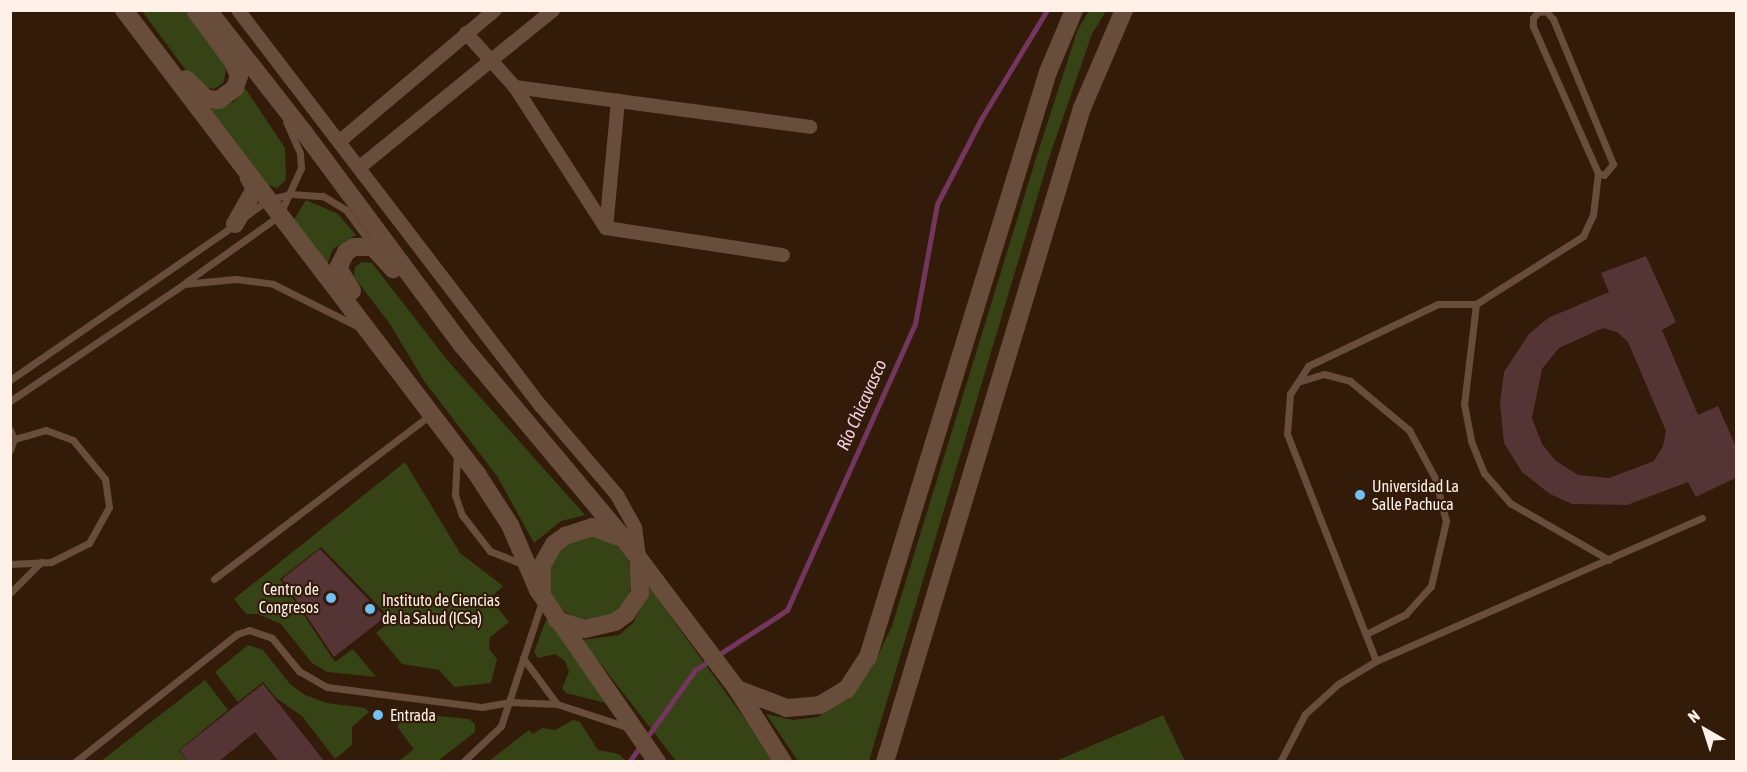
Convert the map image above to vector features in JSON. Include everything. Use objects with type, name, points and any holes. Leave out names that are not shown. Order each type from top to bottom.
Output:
[{"type":"main road","points":[[125,10],[195,91],[207,99],[219,100],[235,88],[239,76],[233,62],[195,10]]},
{"type":"main road","points":[[125,10],[247,174],[458,449],[510,525],[528,567],[557,620],[657,762]]},
{"type":"main road","points":[[208,10],[485,373],[639,558],[737,689],[783,762]]},
{"type":"main road","points":[[737,689],[787,708],[820,705],[847,689],[868,657],[1048,72],[1074,10]]},
{"type":"main road","points":[[885,762],[1082,108],[1124,10]]},
{"type":"main road","points":[[235,224],[255,189],[247,174]]},
{"type":"main road","points":[[411,388],[379,327],[339,275],[340,261],[346,252],[363,245],[373,247],[450,345],[485,373]]},
{"type":"main road","points":[[543,597],[542,565],[554,544],[565,536],[592,527],[606,529],[624,539]]},
{"type":"main road","points":[[557,620],[572,626],[598,628],[626,614],[640,593],[639,558]]},
{"type":"street","points":[[238,10],[505,358],[617,495],[635,528],[639,558]]},
{"type":"street","points":[[340,141],[495,10]]},
{"type":"street","points":[[360,167],[553,10]]},
{"type":"street","points":[[466,33],[515,87],[606,228],[783,255]]},
{"type":"street","points":[[515,87],[810,127]]},
{"type":"street","points":[[606,228],[618,101]]},
{"type":"street","points":[[485,373],[505,358]]},
{"type":"lane","points":[[1376,661],[1287,434],[1290,394],[1301,381],[1308,366],[1438,304],[1476,304],[1583,236],[1593,215],[1598,173],[1533,26],[1533,18],[1538,12],[1546,11],[1553,19],[1614,164],[1604,175],[1598,173]]},
{"type":"lane","points":[[10,401],[184,284],[279,216],[301,168],[300,153],[270,89]]},
{"type":"lane","points":[[10,380],[267,200],[291,194],[334,202],[346,210],[373,247]]},
{"type":"lane","points":[[184,284],[235,279],[273,284],[369,333]]},
{"type":"lane","points":[[1476,304],[1464,405],[1471,441],[1484,473],[1510,504],[1609,560]]},
{"type":"lane","points":[[1301,381],[1324,374],[1350,381],[1377,400],[1408,430],[1435,478],[1446,521],[1431,586],[1406,614],[1366,634]]},
{"type":"lane","points":[[214,579],[431,414]]},
{"type":"lane","points":[[10,430],[14,439],[10,450]]},
{"type":"lane","points":[[10,564],[51,562],[88,543],[109,507],[105,479],[73,440],[46,430],[14,439]]},
{"type":"lane","points":[[458,449],[455,495],[462,515],[490,551],[528,567]]},
{"type":"lane","points":[[1280,762],[1305,714],[1338,684],[1376,661],[1702,518]]},
{"type":"lane","points":[[10,593],[41,562]]},
{"type":"lane","points":[[463,762],[501,726],[511,702],[543,597]]},
{"type":"lane","points":[[75,762],[237,634],[249,630],[272,638],[299,671],[327,687],[482,707],[511,702],[557,704],[638,734]]},
{"type":"lane","points":[[523,658],[557,704]]},
{"type":"green space","points":[[142,11],[185,11],[227,67],[223,83],[214,89],[196,84]]},
{"type":"green space","points":[[1089,11],[1106,11],[1092,34],[1049,158],[869,761],[798,761],[766,714],[793,720],[818,717],[852,695],[873,666],[892,626],[1037,155],[1078,29]]},
{"type":"green space","points":[[245,88],[285,148],[286,180],[277,188],[264,183],[205,110],[234,102]]},
{"type":"green space","points":[[306,200],[338,214],[356,235],[333,249],[327,265],[293,221]]},
{"type":"green space","points":[[362,262],[372,263],[448,361],[585,515],[561,521],[534,543],[497,476],[424,381],[390,324],[354,277],[355,267]]},
{"type":"green space","points":[[405,462],[460,553],[503,586],[490,598],[509,622],[490,637],[489,649],[497,659],[491,683],[454,687],[439,670],[402,664],[376,633],[392,620],[321,547],[280,579],[335,662],[353,649],[376,677],[327,672],[312,663],[281,624],[258,614],[246,614],[234,599]]},
{"type":"green space","points":[[590,536],[613,543],[625,555],[632,578],[625,601],[613,613],[590,620],[567,613],[555,601],[548,578],[555,555],[567,543]]},
{"type":"green space","points":[[650,588],[747,722],[772,761],[676,761],[582,640],[619,635],[633,623]]},
{"type":"green space","points":[[548,615],[614,705],[566,693],[562,688],[569,672],[565,661],[555,654],[538,658],[534,652]]},
{"type":"green space","points":[[248,645],[263,650],[290,684],[305,695],[327,703],[365,708],[369,712],[352,727],[352,745],[335,759],[302,716],[276,698],[263,682],[238,702],[215,672]]},
{"type":"green space","points":[[205,680],[228,710],[179,750],[187,761],[101,761]]},
{"type":"green space","points":[[399,712],[469,719],[475,724],[475,732],[438,761],[399,761],[414,749],[398,728]]},
{"type":"green space","points":[[1163,715],[1185,761],[1056,761]]},
{"type":"green space","points":[[573,720],[580,722],[598,750],[619,754],[625,760],[489,761],[529,730],[533,734],[542,728],[555,730]]},
{"type":"building","points":[[1646,256],[1676,322],[1662,330],[1698,415],[1718,406],[1737,449],[1737,477],[1696,497],[1688,482],[1627,505],[1572,504],[1550,494],[1522,472],[1504,443],[1500,404],[1504,372],[1529,334],[1548,318],[1609,292],[1601,273]],"holes":[[[1603,328],[1617,332],[1628,342],[1666,431],[1663,446],[1654,461],[1609,478],[1578,475],[1556,461],[1542,444],[1532,418],[1542,369],[1559,348]]]},
{"type":"building","name":"Centro de Congresos","points":[[320,549],[385,617],[334,657],[282,579]]},
{"type":"building","points":[[263,684],[325,762],[279,762],[255,732],[218,762],[188,762],[180,750]]},
{"type":"waterway","name":"Río Chicavasco","points":[[629,762],[695,670],[787,610],[915,324],[937,204],[981,119],[1047,10]]},
{"type":"place","name":"Universidad La Salle Pachuca","points":[[1360,495]]},
{"type":"place","name":"Centro de Congresos","points":[[331,598]]},
{"type":"place","name":"Instituto de Ciencias de la Salud (ICSa)","points":[[370,609]]},
{"type":"place","name":"Entrada","points":[[378,715]]}]
